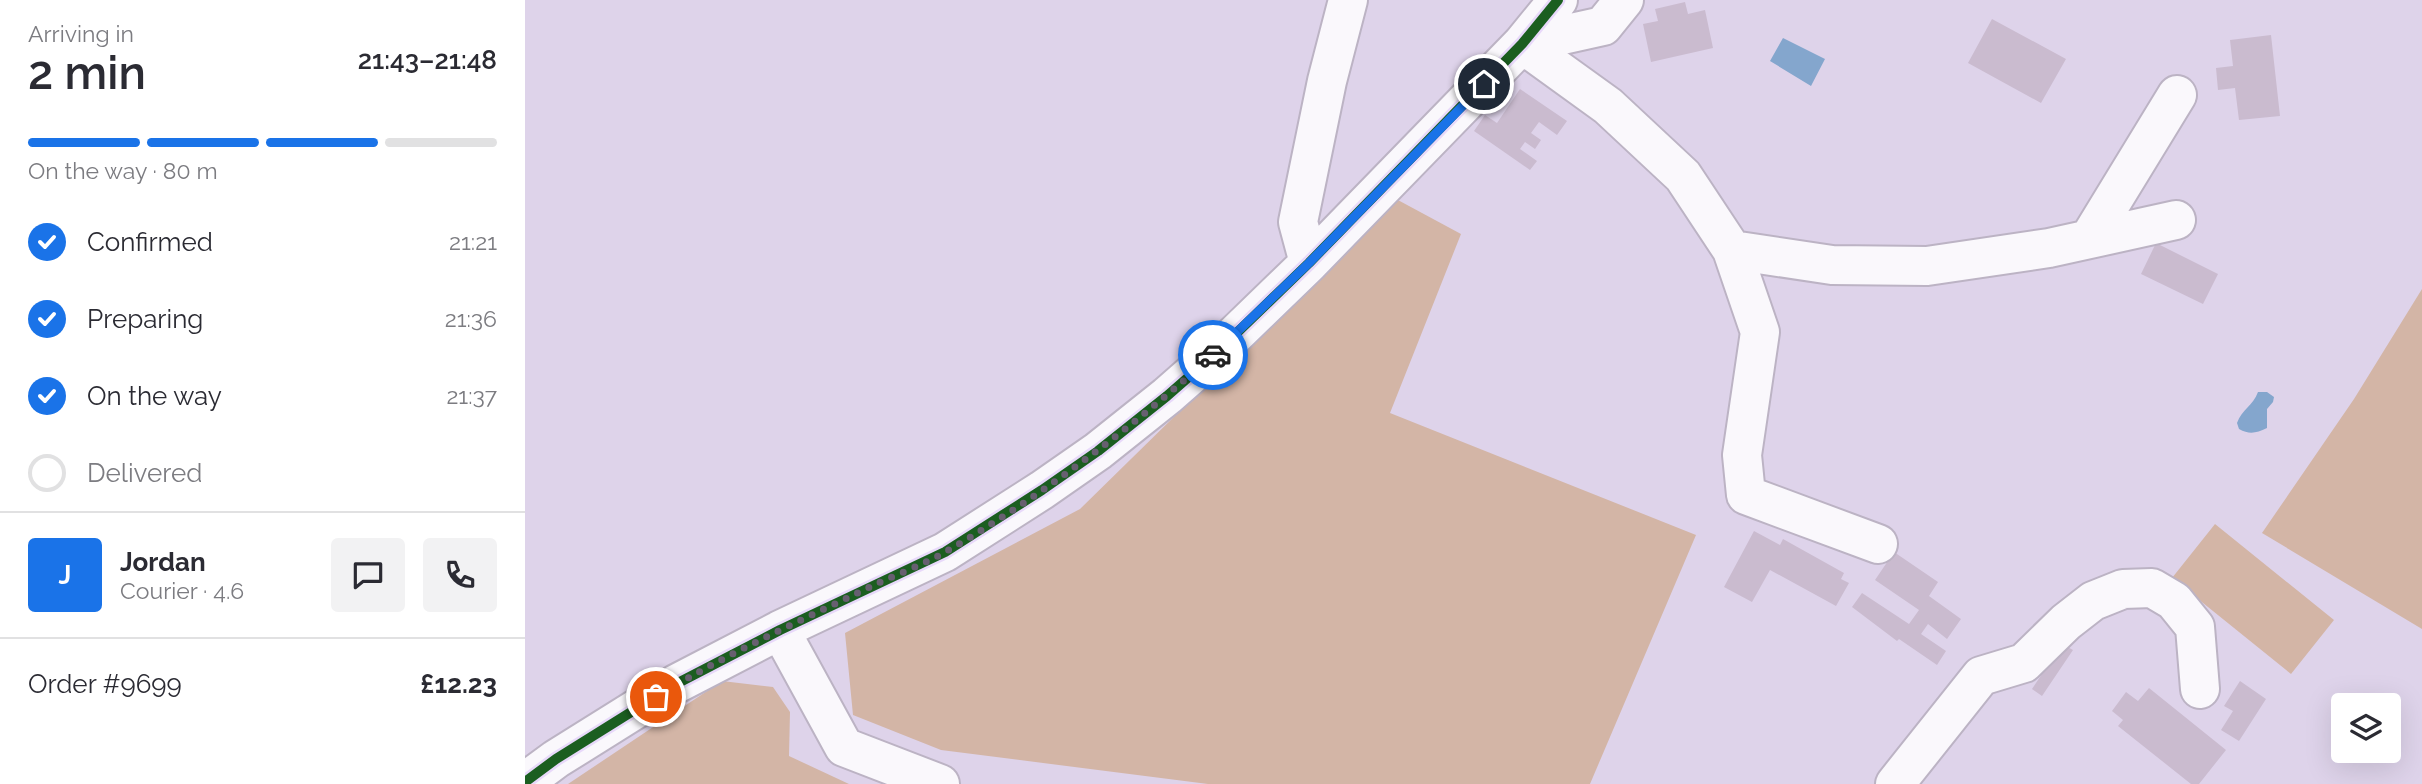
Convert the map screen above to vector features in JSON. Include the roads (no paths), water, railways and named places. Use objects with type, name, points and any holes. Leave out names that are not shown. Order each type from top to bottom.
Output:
[{"type":"street","points":[[1309,263],[1298,222],[1348,0]]},
{"type":"street","points":[[525,782],[556,759],[676,684],[780,630],[945,552],[1098,452],[1216,353],[1309,263],[1522,44],[1558,0]]},
{"type":"street","points":[[1522,44],[1603,26],[1624,0]]},
{"type":"street","points":[[1522,44],[1608,106],[1683,176],[1732,250],[1759,332],[1742,455],[1746,495],[1878,544]]},
{"type":"street","points":[[2089,239],[2177,95]]},
{"type":"street","points":[[1732,250],[1832,265],[1927,266],[2049,248],[2176,220]]},
{"type":"street","points":[[1895,784],[1982,676],[2024,663],[2066,622],[2093,601],[2123,589],[2152,588],[2174,601],[2195,627],[2200,689]]},
{"type":"street","points":[[780,630],[844,747],[940,784]]},
{"type":"water","points":[[1783,38],[1825,59],[1811,86],[1770,61]]},
{"type":"water","points":[[2258,392],[2267,392],[2274,397],[2267,409],[2267,428],[2253,433],[2243,431],[2237,423]]}]
